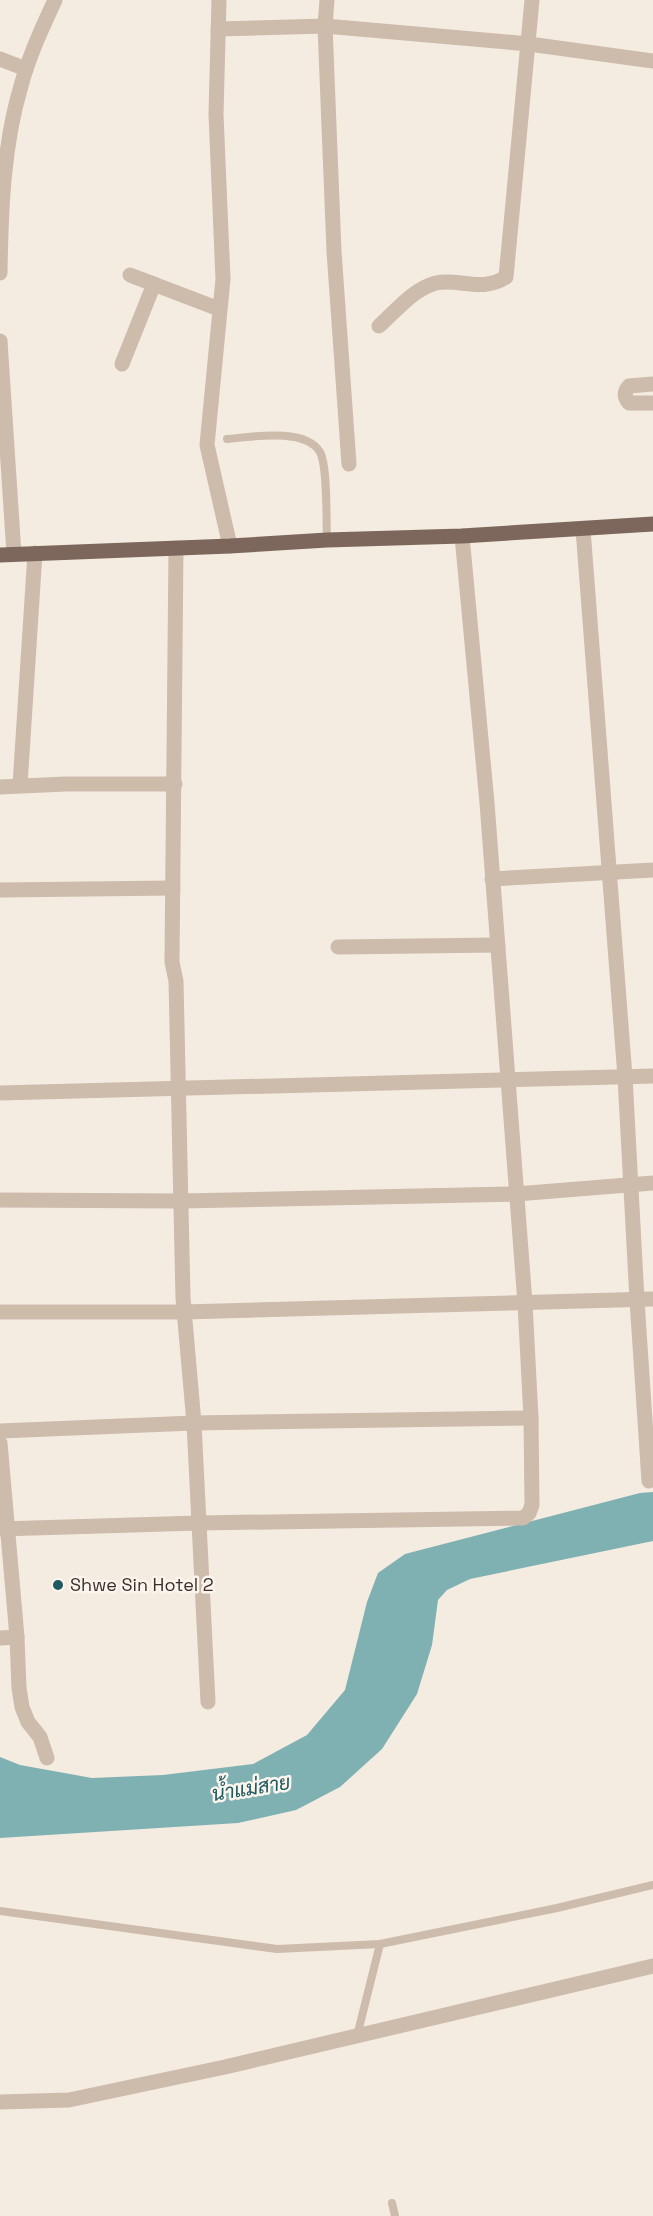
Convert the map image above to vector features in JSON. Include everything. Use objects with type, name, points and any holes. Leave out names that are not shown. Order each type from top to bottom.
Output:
[{"type":"main road","points":[[7,554],[462,536],[653,524]]},
{"type":"street","points":[[0,273],[6,153],[20,87],[55,0]]},
{"type":"street","points":[[219,0],[216,114],[223,279],[207,445],[230,546]]},
{"type":"street","points":[[327,0],[325,26],[334,251],[350,464]]},
{"type":"street","points":[[379,326],[411,296],[436,283],[492,284],[506,277],[532,0]]},
{"type":"street","points":[[218,29],[325,26],[528,44],[653,61]]},
{"type":"street","points":[[0,59],[26,69]]},
{"type":"street","points":[[130,275],[219,309]]},
{"type":"street","points":[[122,364],[154,284]]},
{"type":"street","points":[[0,341],[7,554]]},
{"type":"street","points":[[653,384],[629,386],[625,391],[625,399],[629,403],[653,403]]},
{"type":"street","points":[[583,529],[626,1077],[649,1481]]},
{"type":"street","points":[[4,1529],[199,1523],[523,1518],[530,1513],[532,1505],[531,1418],[525,1304],[498,945],[462,536]]},
{"type":"street","points":[[176,548],[172,962],[176,981],[184,1312],[194,1423],[208,1702]]},
{"type":"street","points":[[20,785],[35,553]]},
{"type":"street","points":[[0,787],[175,784]]},
{"type":"street","points":[[492,879],[653,870]]},
{"type":"street","points":[[0,890],[173,888]]},
{"type":"street","points":[[338,947],[498,945]]},
{"type":"street","points":[[0,1093],[653,1076]]},
{"type":"street","points":[[0,1200],[181,1201],[516,1194],[653,1184]]},
{"type":"street","points":[[0,1312],[184,1312],[653,1299]]},
{"type":"street","points":[[0,1431],[194,1423],[531,1418]]},
{"type":"street","points":[[0,1443],[4,1529],[17,1637],[19,1688],[22,1707],[28,1722],[40,1737],[47,1758]]},
{"type":"street","points":[[0,1638],[17,1637]]},
{"type":"street","points":[[0,2102],[69,2100],[357,2036],[653,1966]]},
{"type":"lane","points":[[227,439],[285,435],[304,439],[315,446],[321,454],[324,475],[327,540]]},
{"type":"lane","points":[[0,1911],[277,1949],[380,1944],[556,1908],[653,1885]]},
{"type":"lane","points":[[357,2036],[380,1944]]},
{"type":"lane","points":[[392,2203],[395,2216]]},
{"type":"water","name":"น้ำแม่สาย","points":[[653,1492],[653,1541],[470,1579],[447,1590],[438,1600],[432,1645],[417,1694],[382,1749],[340,1787],[296,1810],[238,1823],[0,1838],[0,1757],[20,1765],[92,1778],[163,1775],[253,1764],[307,1735],[345,1690],[367,1602],[378,1573],[405,1554],[640,1493]]},
{"type":"place","name":"Shwe Sin Hotel 2","points":[[58,1585]]}]
